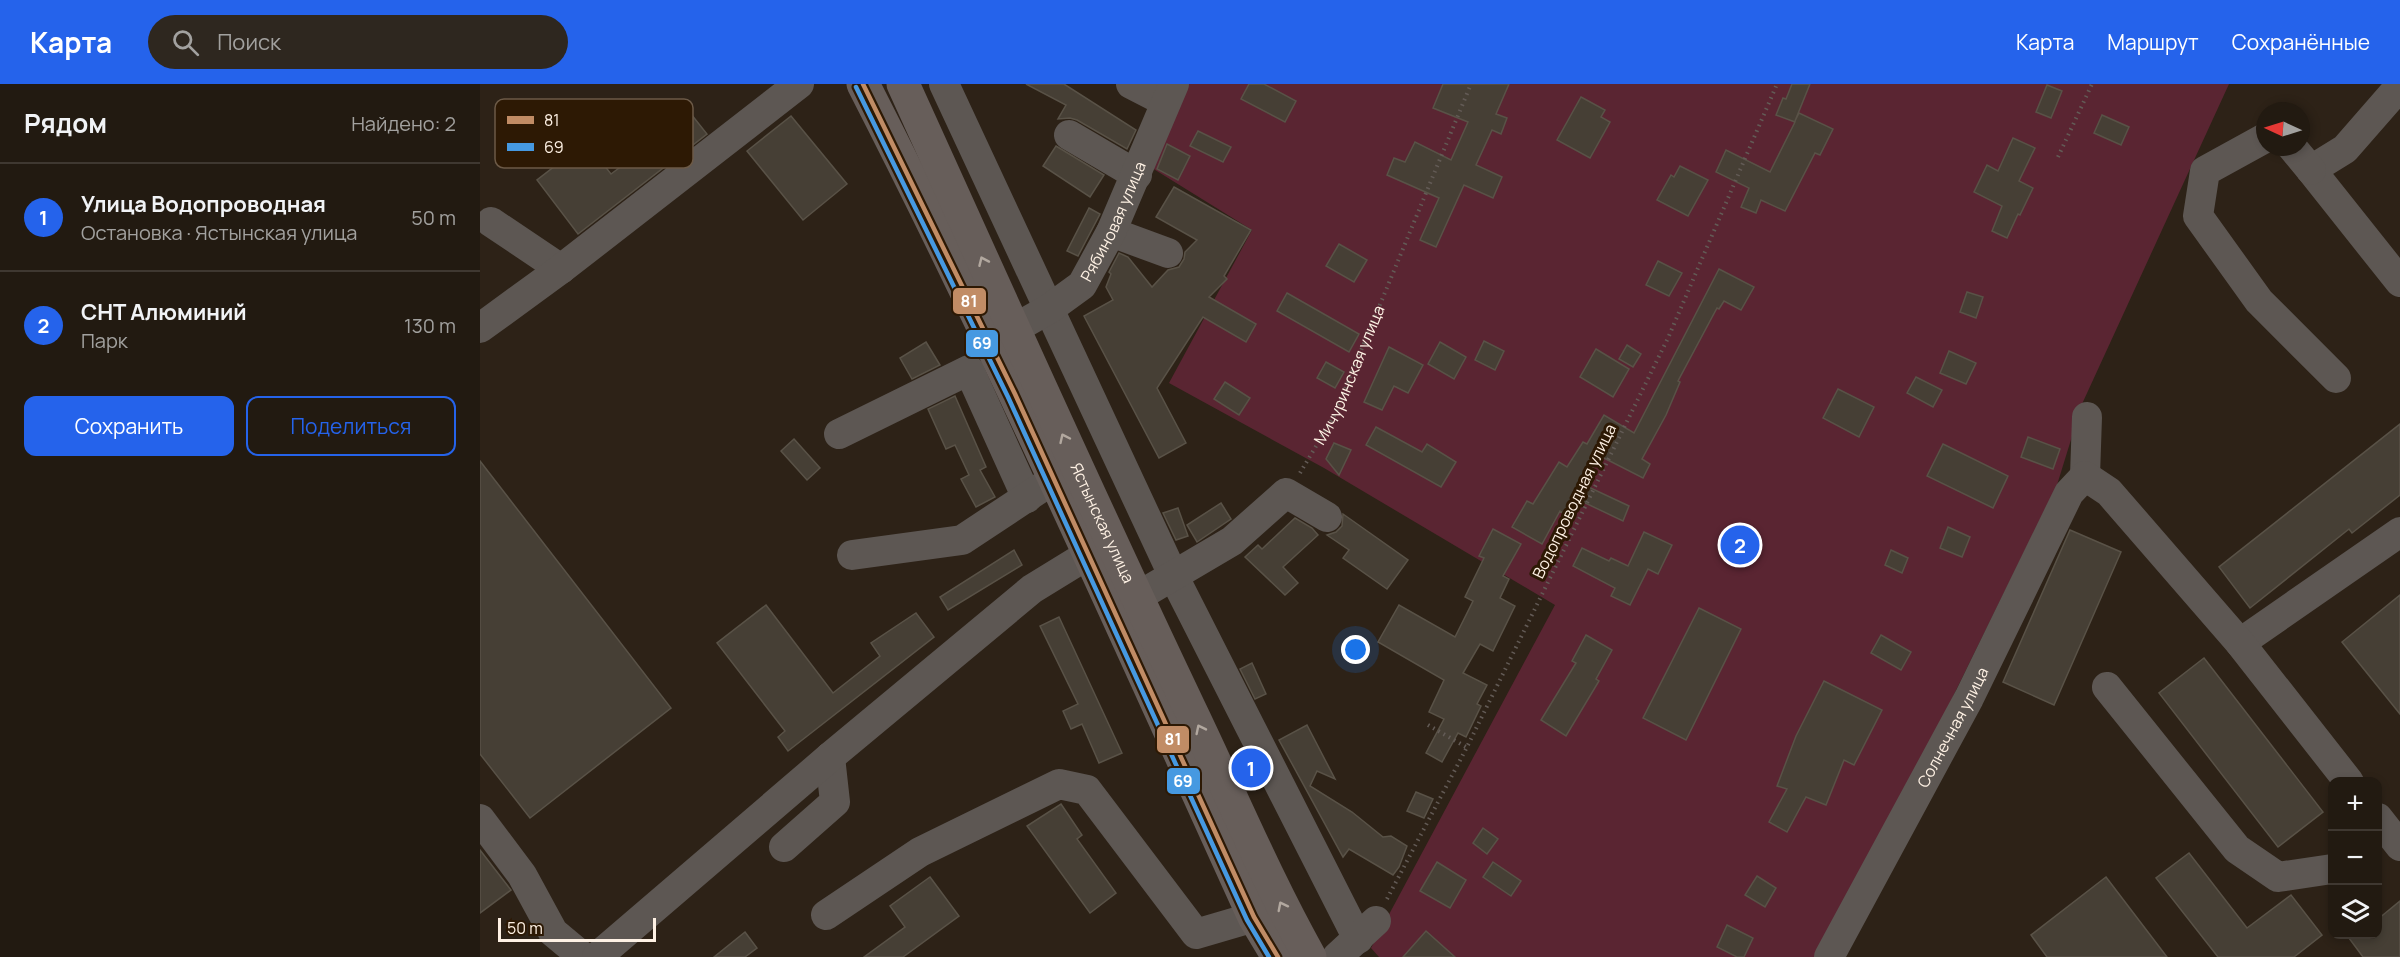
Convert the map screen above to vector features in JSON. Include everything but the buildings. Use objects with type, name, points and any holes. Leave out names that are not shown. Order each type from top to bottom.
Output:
[{"type":"main road","name":"Ястынская улица","points":[[863,84],[898,152],[1054,478],[1254,917],[1278,957]]},
{"type":"main road","name":"Ястынская улица","points":[[903,84],[1281,906],[1310,957]]},
{"type":"street","points":[[693,167],[799,84]]},
{"type":"street","points":[[944,84],[1173,575],[1357,939]]},
{"type":"street","points":[[1131,84],[1170,93]]},
{"type":"street","points":[[2311,170],[2345,149],[2400,86]]},
{"type":"street","name":"Рябиновая улица","points":[[1014,329],[1049,309],[1082,285],[1111,232],[1170,93]]},
{"type":"street","points":[[1069,135],[1137,175]]},
{"type":"street","points":[[2256,143],[2205,171],[2198,216],[2259,301],[2336,378]]},
{"type":"street","points":[[2299,156],[2400,282]]},
{"type":"street","points":[[480,328],[561,270],[692,168]]},
{"type":"street","points":[[491,222],[561,270]]},
{"type":"street","points":[[1111,232],[1168,254]]},
{"type":"street","points":[[839,434],[969,370],[1027,498]]},
{"type":"street","points":[[2087,417],[2077,485],[2109,492],[2240,643],[2345,777]]},
{"type":"street","points":[[852,555],[962,540],[1054,478]]},
{"type":"street","name":"Солнечная улица","points":[[1834,954],[1969,698],[2077,485]]},
{"type":"street","points":[[1137,597],[1232,541],[1286,493],[1327,517]]},
{"type":"street","points":[[2240,643],[2400,532]]},
{"type":"street","points":[[610,952],[830,757],[1032,589],[1089,554]]},
{"type":"street","points":[[2107,687],[2237,849],[2278,877],[2328,870]]},
{"type":"street","points":[[784,847],[835,802],[830,757]]},
{"type":"street","points":[[826,915],[920,852],[1059,784],[1087,790],[1196,934],[1254,917]]},
{"type":"street","points":[[480,819],[522,875],[553,932],[584,957]]},
{"type":"street","points":[[2382,826],[2394,848]]},
{"type":"path","name":"Мичуринская улица","points":[[1286,493],[1334,416],[1471,84]]},
{"type":"path","name":"Водопроводная улица","points":[[1357,939],[1467,747],[1668,338],[1777,84]]},
{"type":"path","points":[[2058,157],[2092,84]]},
{"type":"path","points":[[1428,725],[1467,747]]},
{"type":"shaded area","points":[[1189,84],[2229,84],[2082,404],[2057,485],[1902,800],[1821,957],[1379,957],[1371,948],[1555,605],[1324,468],[1169,383],[1252,230],[1152,168]]},
{"type":"transit line","name":"81","points":[[863,84],[1015,394],[1254,917],[1278,957]]},
{"type":"transit line","name":"69","points":[[856,87],[1008,397],[1247,920],[1269,957]]},
{"type":"place","name":"СНТ Алюминий","points":[[1740,545]]},
{"type":"place","name":"Улица Водопроводная","points":[[1251,768]]}]
